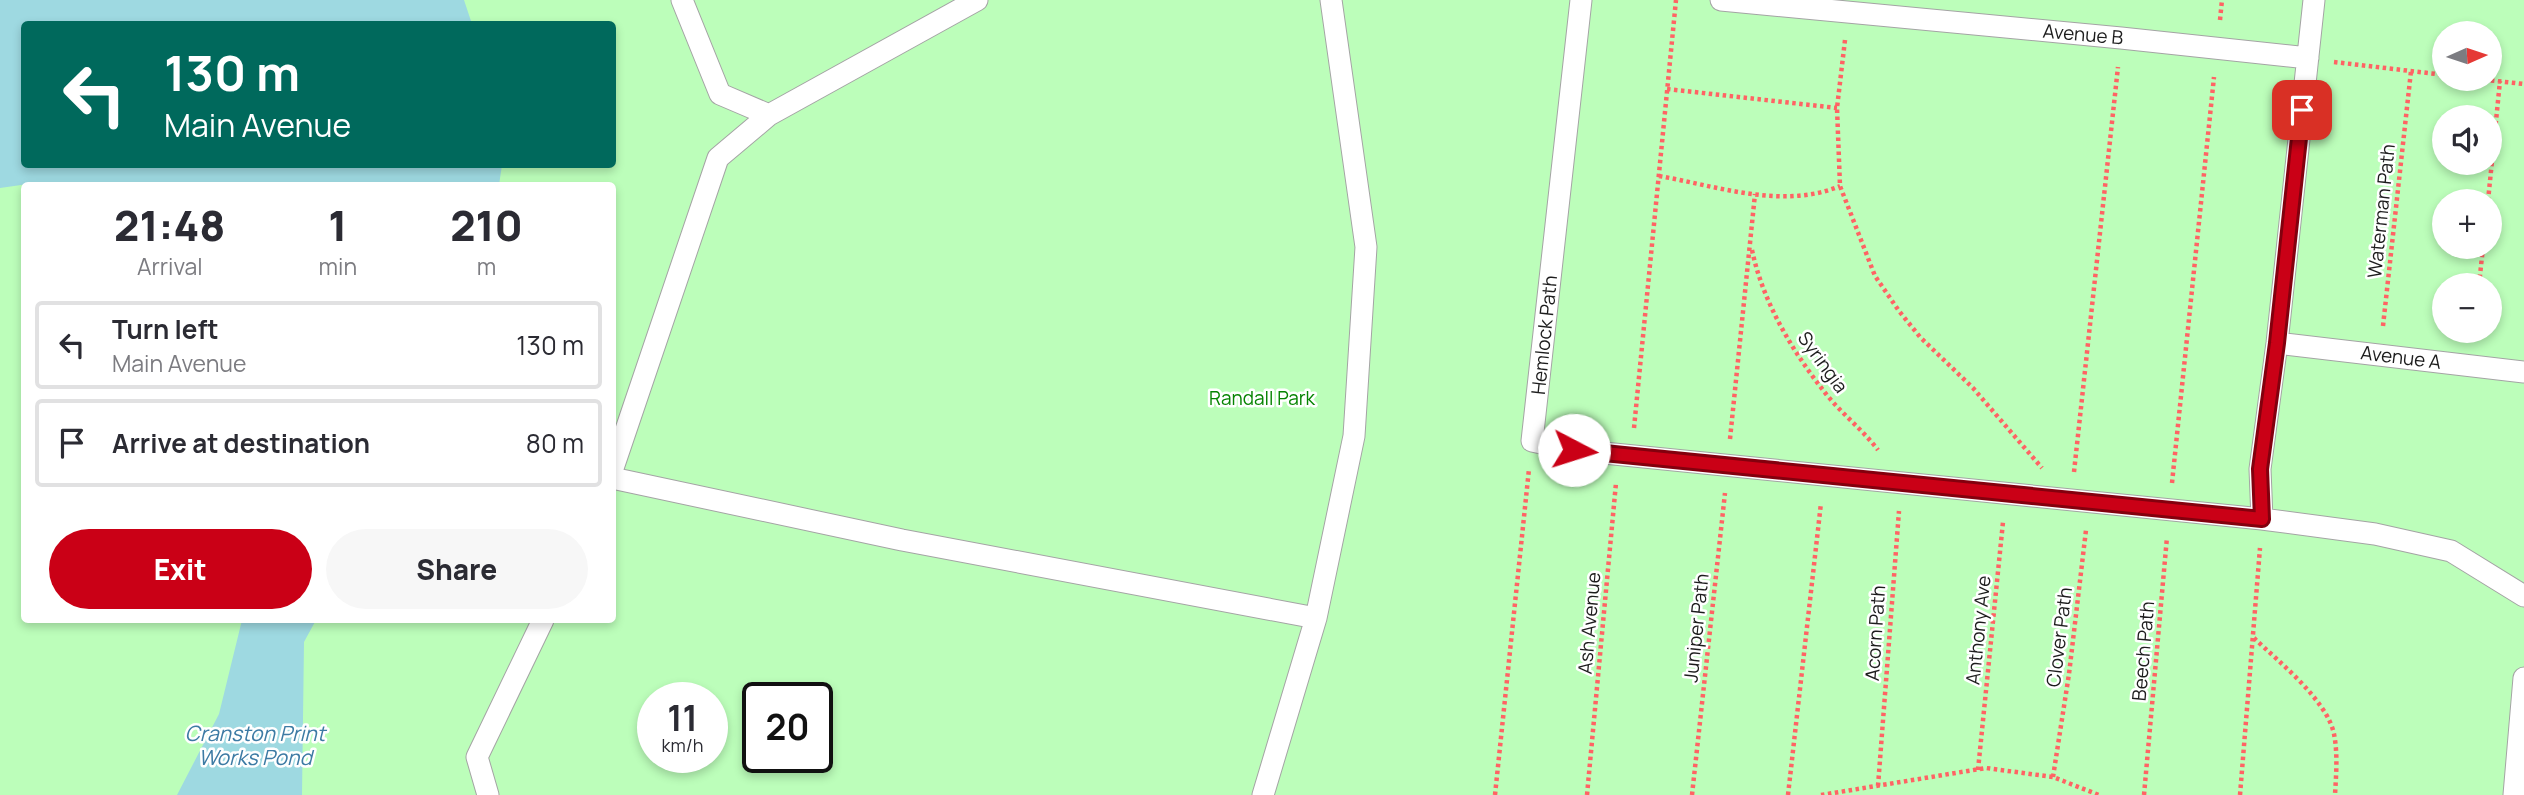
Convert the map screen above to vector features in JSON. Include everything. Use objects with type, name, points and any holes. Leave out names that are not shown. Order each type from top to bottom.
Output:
[{"type":"lane","points":[[681,0],[720,94],[769,115]]},
{"type":"lane","points":[[616,459],[718,158],[769,115],[977,0]]},
{"type":"lane","points":[[1263,795],[1316,618],[1354,436],[1366,247],[1331,0]]},
{"type":"lane","name":"Hemlock Path","points":[[1532,441],[1581,0]]},
{"type":"lane","name":"Avenue B","points":[[1721,0],[2308,58]]},
{"type":"lane","points":[[2262,519],[2260,469],[2277,343],[2314,0]]},
{"type":"lane","name":"Avenue A","points":[[2277,343],[2524,372]]},
{"type":"lane","points":[[1532,441],[1574,450],[2262,519],[2375,534],[2451,551],[2524,596]]},
{"type":"lane","points":[[616,479],[902,540],[1316,618]]},
{"type":"lane","points":[[488,795],[477,757],[542,623]]},
{"type":"lane","points":[[2514,795],[2524,678]]},
{"type":"path","name":"Ash Avenue","points":[[1587,795],[1676,0]]},
{"type":"path","name":"Beech Path","points":[[2144,795],[2169,510],[2222,0]]},
{"type":"path","points":[[1847,12],[1837,108],[1840,186],[1875,276],[1899,311],[1949,367],[1973,388],[2080,500]]},
{"type":"path","name":"Clover Path","points":[[2053,777],[2069,674],[2080,500],[2121,38]]},
{"type":"path","points":[[2308,58],[2432,73]]},
{"type":"path","name":"Waterman Path","points":[[2379,355],[2411,71]]},
{"type":"path","points":[[2502,82],[2524,84]]},
{"type":"path","points":[[1667,89],[1837,108]]},
{"type":"path","points":[[2489,189],[2499,91]]},
{"type":"path","points":[[1658,176],[1784,197],[1818,195],[1840,186]]},
{"type":"path","points":[[1751,241],[1755,194]]},
{"type":"path","name":"Juniper Path","points":[[1692,795],[1751,241]]},
{"type":"path","name":"Syringia","points":[[1751,241],[1757,274],[1791,344],[1827,395],[1866,434],[1901,482]]},
{"type":"path","points":[[1495,795],[1532,441]]},
{"type":"path","points":[[1788,795],[1825,475]]},
{"type":"path","name":"Acorn Path","points":[[1878,786],[1901,482]]},
{"type":"path","name":"Anthony Ave","points":[[1978,769],[2006,493]]},
{"type":"path","points":[[2240,795],[2262,519]]},
{"type":"path","points":[[2253,637],[2297,680],[2325,713],[2334,733],[2335,795]]},
{"type":"path","points":[[1821,795],[1978,769],[2053,777],[2099,795]]},
{"type":"green space","name":"Randall Park","points":[[0,0],[2524,0],[2524,795],[0,795]]},
{"type":"water","points":[[0,0],[464,0],[471,21],[21,21],[21,168],[502,168],[499,182],[21,182],[21,185],[0,188]]},
{"type":"water","name":"Cranston Print Works Pond","points":[[241,623],[314,623],[304,642],[302,795],[177,795],[219,714]]},
{"type":"route","points":[[1574,450],[2262,519],[2260,469],[2277,343],[2302,110]]}]
